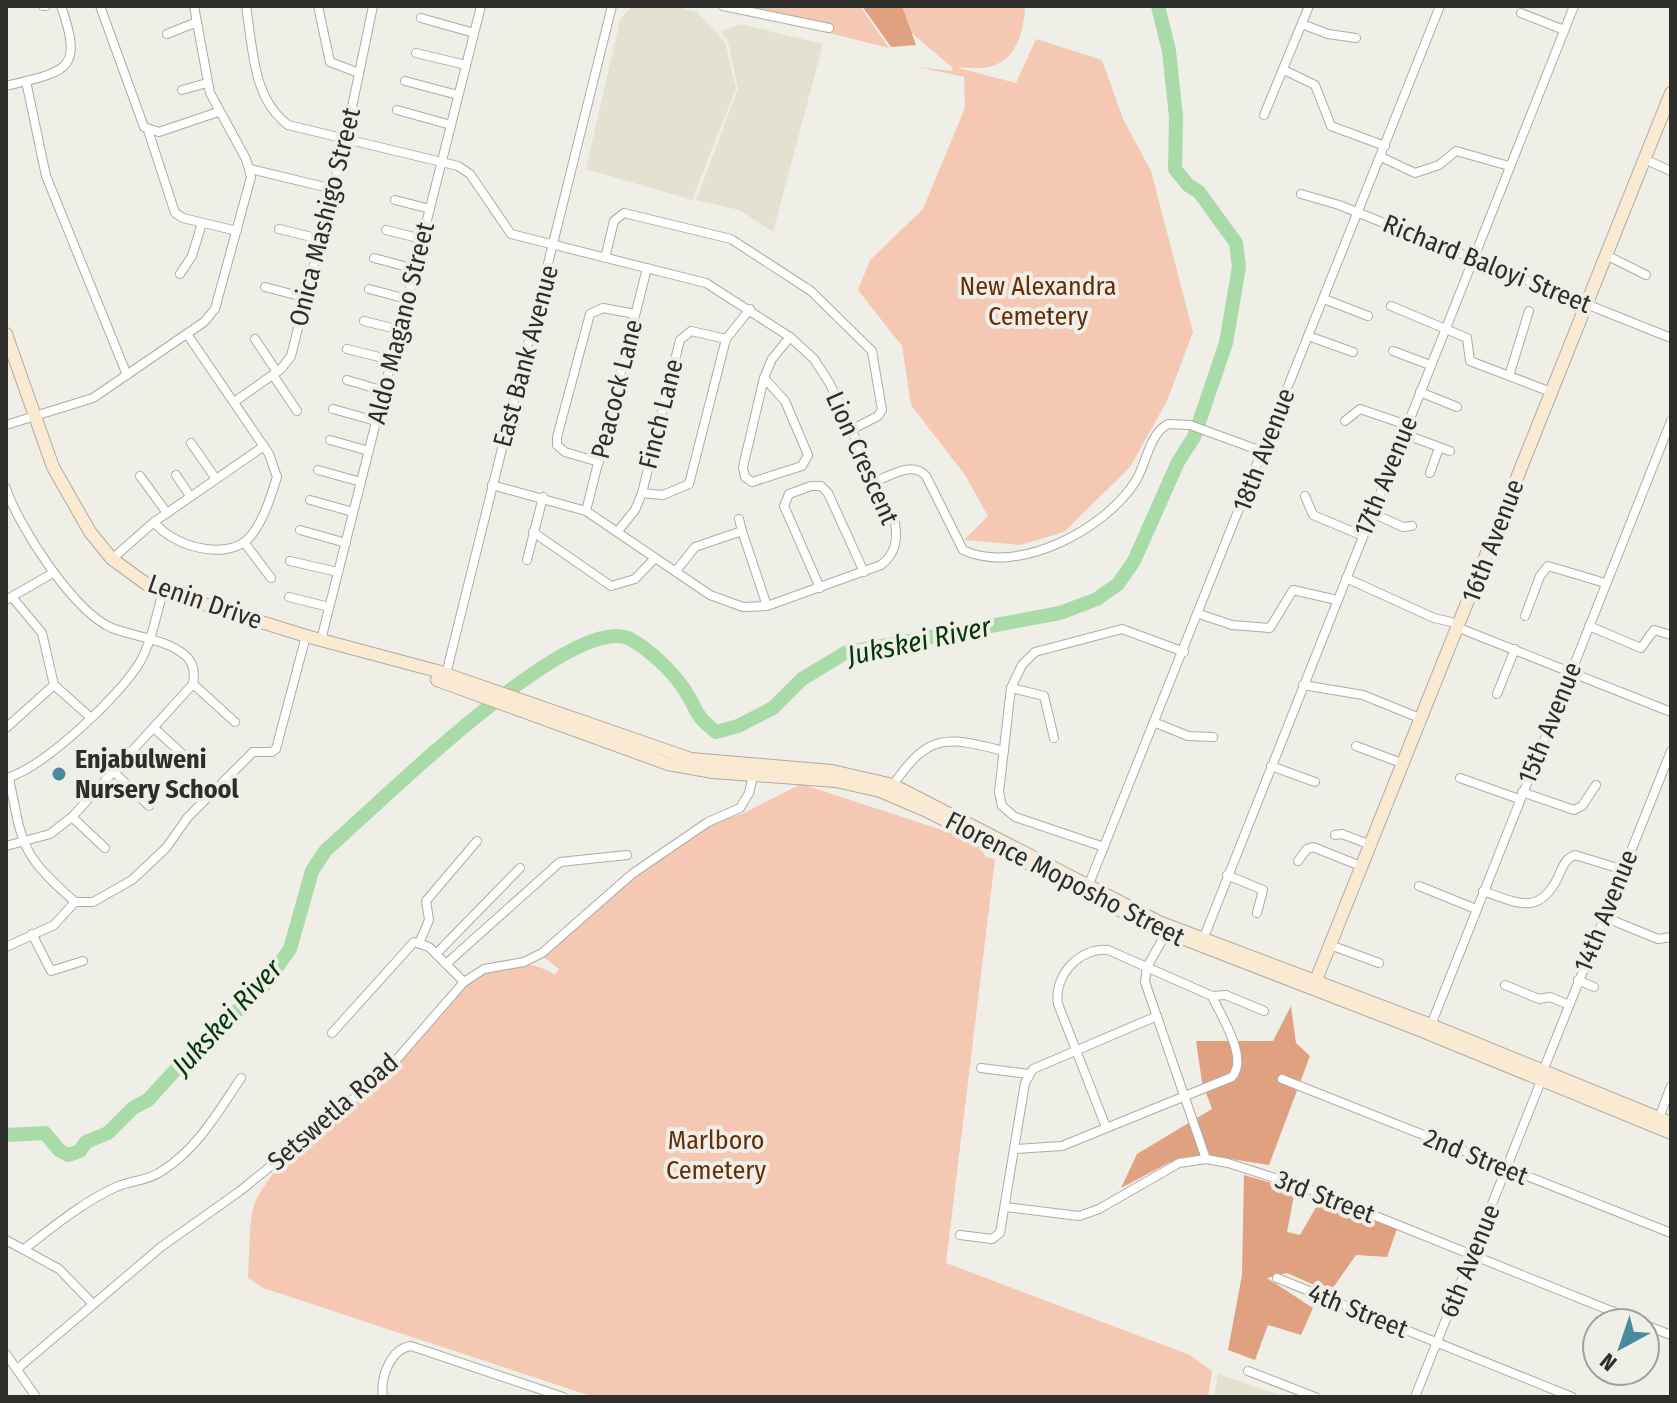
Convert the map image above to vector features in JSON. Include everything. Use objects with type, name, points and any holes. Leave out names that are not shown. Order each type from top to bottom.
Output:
[{"type":"street","points":[[6,86],[60,68],[72,57],[73,44],[61,6]]},
{"type":"street","points":[[100,6],[178,216],[237,231]]},
{"type":"street","points":[[6,425],[82,403],[187,334],[215,309],[237,231],[250,169],[218,112],[207,83],[194,6]]},
{"type":"street","name":"Lion Crescent","points":[[246,6],[258,84],[279,118],[293,128],[441,163],[470,174],[511,234],[713,286],[790,337],[822,371],[895,523],[896,540],[886,561],[864,572],[767,606],[743,607],[725,603],[586,511],[492,485]]},
{"type":"street","points":[[318,6],[330,62],[359,73]]},
{"type":"street","name":"Onica Mashigo Street","points":[[234,402],[275,374],[291,356],[345,141],[373,6]]},
{"type":"street","name":"Aldo Magano Street","points":[[321,640],[481,6]]},
{"type":"street","name":"East Bank Avenue","points":[[445,678],[615,6]]},
{"type":"street","points":[[723,6],[829,28]]},
{"type":"street","points":[[1264,115],[1309,6]]},
{"type":"street","name":"18th Avenue","points":[[1088,889],[1440,6]]},
{"type":"street","name":"17th Avenue","points":[[1202,942],[1574,6]]},
{"type":"street","points":[[1521,13],[1564,30]]},
{"type":"street","points":[[421,18],[474,33]]},
{"type":"street","points":[[157,28],[166,38],[197,22]]},
{"type":"street","points":[[1302,24],[1328,34],[1356,38]]},
{"type":"street","points":[[416,53],[466,65]]},
{"type":"street","points":[[1284,70],[1315,85],[1331,126],[1385,146]]},
{"type":"street","points":[[26,81],[46,176],[127,375]]},
{"type":"street","points":[[405,81],[458,95]]},
{"type":"street","points":[[182,90],[207,83]]},
{"type":"street","name":"16th Avenue","points":[[1315,984],[1671,93]]},
{"type":"street","points":[[397,110],[451,125]]},
{"type":"street","points":[[148,130],[165,130],[218,112]]},
{"type":"street","points":[[1381,157],[1415,173],[1439,165],[1456,151],[1509,166]]},
{"type":"street","points":[[1644,159],[1671,171]]},
{"type":"street","points":[[250,169],[333,189]]},
{"type":"street","name":"Richard Baloyi Street","points":[[1301,194],[1359,213],[1671,338]]},
{"type":"street","points":[[395,200],[430,209]]},
{"type":"street","points":[[605,258],[614,221],[624,213],[723,236],[766,259],[817,296],[874,355],[882,410],[878,416],[851,430]]},
{"type":"street","points":[[180,274],[192,256],[202,223]]},
{"type":"street","points":[[279,229],[320,239]]},
{"type":"street","points":[[386,230],[422,239]]},
{"type":"street","points":[[1606,255],[1646,275]]},
{"type":"street","points":[[374,258],[415,269]]},
{"type":"street","name":"Peacock Lane","points":[[586,511],[647,268]]},
{"type":"street","points":[[265,287],[307,298]]},
{"type":"street","points":[[369,289],[407,299]]},
{"type":"street","points":[[1324,299],[1368,316]]},
{"type":"street","points":[[1391,306],[1446,326],[1469,340],[1468,360],[1551,392]]},
{"type":"street","points":[[599,462],[563,451],[557,445],[557,437],[590,314],[603,308],[635,314]]},
{"type":"street","points":[[642,493],[663,495],[689,484],[726,339],[750,309]]},
{"type":"street","points":[[1509,376],[1529,311]]},
{"type":"street","points":[[364,321],[400,330]]},
{"type":"street","name":"Finch Lane","points":[[618,531],[635,510],[642,493],[680,340],[691,331],[726,339]]},
{"type":"street","points":[[154,522],[172,538],[196,546],[230,547],[244,542],[258,523],[277,477],[277,467],[264,446],[187,334]]},
{"type":"street","points":[[1308,336],[1353,352]]},
{"type":"street","points":[[764,378],[785,401],[808,455],[802,466],[752,482],[745,477],[743,467],[764,378],[769,363],[790,337]]},
{"type":"street","points":[[255,339],[297,411]]},
{"type":"street","name":"Lenin Drive","points":[[7,343],[53,467],[90,532],[112,559],[142,583],[445,678]]},
{"type":"street","points":[[347,349],[391,360]]},
{"type":"street","points":[[1393,351],[1430,365]]},
{"type":"street","points":[[347,380],[384,391]]},
{"type":"street","points":[[1420,392],[1457,407]]},
{"type":"street","points":[[333,409],[376,421]]},
{"type":"street","points":[[1345,421],[1360,409],[1450,451]]},
{"type":"street","name":"15th Avenue","points":[[1431,1025],[1671,421]]},
{"type":"street","points":[[875,482],[910,469],[923,472],[957,542],[967,552],[991,555],[1044,551],[1074,537],[1129,490],[1155,435],[1163,427],[1176,422],[1190,425],[1264,452]]},
{"type":"street","points":[[330,440],[369,451]]},
{"type":"street","points":[[191,443],[216,479]]},
{"type":"street","points":[[112,559],[154,522],[264,446]]},
{"type":"street","points":[[1430,473],[1439,448]]},
{"type":"street","points":[[318,470],[361,482]]},
{"type":"street","points":[[176,475],[190,496]]},
{"type":"street","points":[[140,476],[167,513]]},
{"type":"street","points":[[820,588],[784,506],[789,494],[811,486],[821,486],[828,493],[864,572]]},
{"type":"street","points":[[6,488],[8,503],[53,573],[101,621],[185,655],[193,668],[193,684],[72,817],[50,834],[6,846]]},
{"type":"street","points":[[1305,496],[1313,515],[1363,536]]},
{"type":"street","points":[[527,560],[543,497]]},
{"type":"street","points":[[310,500],[353,512]]},
{"type":"street","points":[[1372,513],[1403,527],[1412,526]]},
{"type":"street","points":[[739,519],[767,606]]},
{"type":"street","points":[[300,530],[346,543]]},
{"type":"street","points":[[676,571],[695,547],[742,531]]},
{"type":"street","points":[[533,532],[611,586],[635,579],[655,558]]},
{"type":"street","points":[[244,542],[271,578]]},
{"type":"street","points":[[290,561],[338,572]]},
{"type":"street","points":[[1525,616],[1540,576],[1548,566],[1605,583]]},
{"type":"street","points":[[53,573],[8,598],[42,633],[54,685],[90,717]]},
{"type":"street","points":[[1346,578],[1434,618],[1671,712]]},
{"type":"street","points":[[1199,614],[1232,625],[1270,628],[1295,589],[1337,600]]},
{"type":"street","points":[[163,592],[149,640],[136,667],[90,717],[42,762],[8,778],[22,843],[36,866],[75,902],[93,902],[132,880],[166,848],[188,817],[253,752],[272,752],[276,749],[306,636]]},
{"type":"street","points":[[289,597],[329,607]]},
{"type":"street","points":[[1589,626],[1641,648],[1654,630],[1671,635]]},
{"type":"street","points":[[1104,847],[1015,817],[1002,806],[999,792],[1011,688],[1022,665],[1035,652],[1117,629],[1132,630],[1184,652]]},
{"type":"street","points":[[1497,694],[1515,649]]},
{"type":"street","name":"Florence Moposho Street","points":[[445,678],[686,768],[836,781],[880,791],[1202,942],[1431,1025],[1671,1133]]},
{"type":"street","points":[[193,684],[235,722]]},
{"type":"street","points":[[6,728],[54,685]]},
{"type":"street","points":[[1303,685],[1363,695],[1422,719]]},
{"type":"street","points":[[1011,688],[1044,696],[1054,738]]},
{"type":"street","points":[[1156,723],[1192,738],[1213,737]]},
{"type":"street","points":[[154,728],[192,763]]},
{"type":"street","points":[[893,785],[911,759],[937,741],[966,741],[1004,751]]},
{"type":"street","points":[[1356,746],[1404,764]]},
{"type":"street","name":"Florence Moposho Street","points":[[643,750],[691,759],[832,771],[893,785],[1166,933],[1202,942]]},
{"type":"street","name":"14th Avenue","points":[[1542,1076],[1671,751]]},
{"type":"street","points":[[1271,766],[1315,782]]},
{"type":"street","points":[[114,772],[149,806]]},
{"type":"street","name":"Setswetla Road","points":[[17,1369],[93,1304],[384,1074],[464,982],[481,970],[524,962],[542,953],[632,874],[708,822],[740,808],[749,793],[753,776]]},
{"type":"street","points":[[1460,778],[1574,810],[1580,808],[1596,785]]},
{"type":"street","points":[[72,817],[105,848]]},
{"type":"street","points":[[1335,835],[1342,834],[1371,845]]},
{"type":"street","points":[[332,1033],[409,948],[420,941],[429,920],[426,901],[477,841]]},
{"type":"street","points":[[1298,861],[1311,847],[1363,867]]},
{"type":"street","points":[[446,964],[550,868],[570,858],[627,855]]},
{"type":"street","points":[[1483,891],[1525,906],[1532,904],[1551,891],[1566,860],[1575,855],[1624,870]]},
{"type":"street","points":[[436,954],[520,868]]},
{"type":"street","points":[[1227,875],[1263,890],[1257,913]]},
{"type":"street","points":[[1419,886],[1476,909]]},
{"type":"street","points":[[6,947],[54,925],[75,902]]},
{"type":"street","points":[[1604,917],[1658,939],[1671,937]]},
{"type":"street","points":[[1166,933],[1147,967],[1145,982],[1206,1159]]},
{"type":"street","points":[[32,934],[51,971],[83,961]]},
{"type":"street","points":[[420,941],[464,982]]},
{"type":"street","points":[[1330,945],[1379,963]]},
{"type":"street","points":[[1106,1127],[1057,998],[1063,973],[1091,952],[1104,949],[1212,996],[1226,995],[1264,1011]]},
{"type":"street","points":[[1578,980],[1594,987]]},
{"type":"street","name":"Florence Moposho Street","points":[[1315,984],[1542,1076],[1665,1120]]},
{"type":"street","points":[[1505,985],[1539,999],[1550,997],[1569,1005]]},
{"type":"street","points":[[1015,1149],[1052,1149],[1226,1081],[1238,1069],[1238,1057],[1212,996]]},
{"type":"street","points":[[960,1235],[998,1237],[1029,1074],[1037,1065],[1157,1016]]},
{"type":"street","points":[[981,1068],[1029,1074]]},
{"type":"street","name":"6th Avenue","points":[[1415,1397],[1542,1076]]},
{"type":"street","points":[[24,1249],[73,1212],[114,1188],[152,1177],[171,1165],[213,1124],[241,1078]]},
{"type":"street","name":"2nd Street","points":[[1282,1079],[1671,1233]]},
{"type":"street","points":[[1665,1120],[1671,1086]]},
{"type":"street","name":"3rd Street","points":[[1006,1207],[1079,1216],[1099,1209],[1171,1166],[1206,1159],[1290,1182],[1601,1307]]},
{"type":"street","points":[[6,1240],[59,1269],[93,1304]]},
{"type":"street","name":"4th Street","points":[[1277,1278],[1572,1397]]},
{"type":"street","points":[[383,1397],[387,1369],[397,1353],[406,1346],[563,1397]]},
{"type":"street","points":[[6,1354],[36,1397]]},
{"type":"street","points":[[1248,1371],[1315,1397]]},
{"type":"street","points":[[518,1397],[524,1385]]},
{"type":"shaded area","points":[[632,6],[675,6],[697,12],[725,42],[736,88],[692,200],[586,169],[620,20]]},
{"type":"shaded area","points":[[862,6],[902,6],[916,45],[891,47]]},
{"type":"shaded area","points":[[740,24],[823,44],[773,232],[739,210],[696,200],[738,89],[728,42],[721,32]]},
{"type":"shaded area","points":[[1291,1006],[1296,1043],[1310,1056],[1269,1165],[1225,1158],[1170,1162],[1121,1188],[1137,1154],[1212,1109],[1202,1082],[1196,1041],[1273,1041]]},
{"type":"shaded area","points":[[1244,1175],[1295,1190],[1287,1232],[1300,1235],[1322,1197],[1398,1226],[1387,1257],[1356,1255],[1330,1292],[1287,1273],[1267,1278],[1313,1308],[1301,1335],[1268,1325],[1255,1360],[1228,1350],[1242,1275]]},
{"type":"shaded area","points":[[1218,1374],[1284,1397],[1214,1397]]},
{"type":"green space","points":[[860,6],[889,48],[730,8]]},
{"type":"green space","name":"New Alexandra Cemetery","points":[[893,6],[1025,6],[1021,34],[1006,58],[989,67],[958,68],[1016,83],[1036,39],[1102,60],[1123,119],[1151,171],[1193,332],[1167,401],[1130,467],[1064,532],[1020,545],[964,540],[988,516],[965,475],[911,405],[902,346],[858,290],[870,260],[923,209],[965,108],[964,77],[919,67],[951,71],[953,68],[901,24]]},
{"type":"green space","name":"Marlboro Cemetery","points":[[801,784],[973,840],[980,844],[985,857],[995,859],[946,1263],[1190,1355],[1212,1371],[1208,1397],[594,1397],[263,1288],[248,1278],[253,1207],[268,1181],[298,1147],[386,1074],[453,991],[480,971],[499,965],[529,965],[555,975],[559,969],[542,956],[610,895],[707,826],[744,813]]},
{"type":"waterway","name":"Jukskei River","points":[[1152,6],[1157,9]]},
{"type":"waterway","name":"Jukskei River","points":[[6,1135],[45,1133],[59,1150],[68,1155],[80,1151],[86,1142],[108,1133],[133,1108],[148,1100],[190,1054],[262,988],[290,949],[312,871],[326,850],[474,718],[521,682],[565,654],[602,638],[630,639],[667,668],[684,689],[699,716],[716,732],[738,726],[773,708],[802,679],[845,653],[1060,613],[1097,599],[1118,584],[1134,561],[1178,462],[1194,437],[1226,343],[1239,267],[1236,243],[1199,192],[1188,185],[1175,169],[1176,117],[1169,51],[1158,6]]},
{"type":"place","name":"Enjabulweni Nursery School","points":[[59,774]]}]
